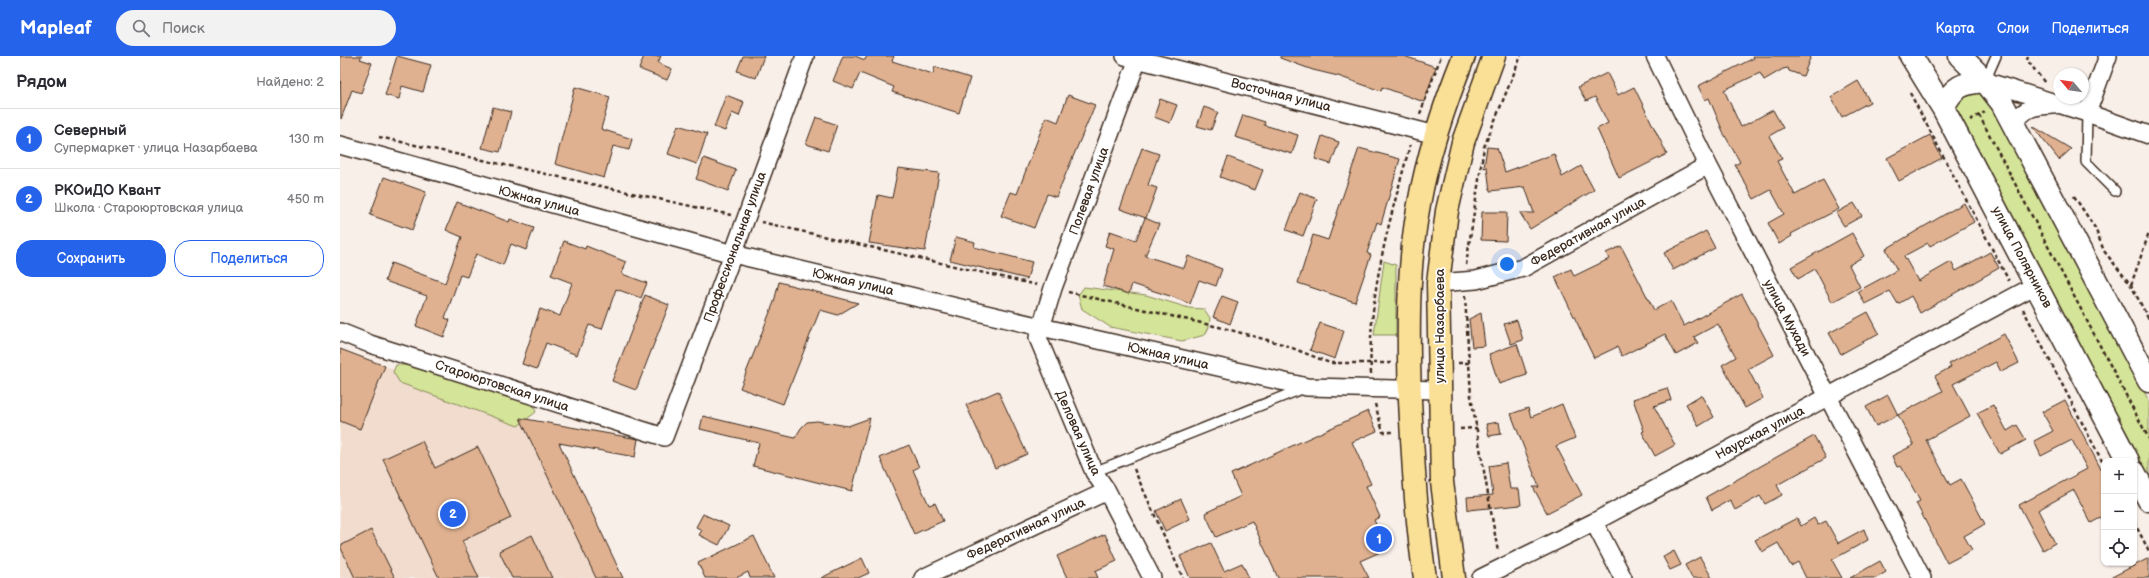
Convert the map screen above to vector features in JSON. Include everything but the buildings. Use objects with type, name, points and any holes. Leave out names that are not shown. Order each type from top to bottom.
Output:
[{"type":"main road","points":[[1426,578],[1415,492],[1410,391],[1411,267],[1419,203],[1436,135],[1464,56]]},
{"type":"main road","name":"улица Назарбаева","points":[[1454,578],[1442,482],[1438,283],[1447,211],[1463,142],[1494,56]]},
{"type":"main road","name":"улица Полярников","points":[[1911,56],[1944,108],[2126,458]]},
{"type":"main road","points":[[1960,56],[1985,81],[2002,103],[2014,123],[2149,381]]},
{"type":"main road","points":[[1944,108],[1956,88],[1965,83],[1985,81]]},
{"type":"main road","points":[[2137,478],[2149,500]]},
{"type":"street","name":"Профессиональная улица","points":[[664,437],[805,56]]},
{"type":"street","name":"улица Мухади","points":[[1654,56],[1708,166],[1922,578]]},
{"type":"street","points":[[2086,113],[2108,56]]},
{"type":"street","name":"Восточная улица","points":[[1134,57],[1436,135]]},
{"type":"street","name":"Полевая улица","points":[[1041,327],[1053,288],[1134,57]]},
{"type":"street","points":[[1985,81],[2053,101]]},
{"type":"street","points":[[2014,123],[2022,113],[2036,106],[2062,104],[2149,135]]},
{"type":"street","name":"Южная улица","points":[[340,145],[733,254],[1041,327],[1307,387],[1410,391],[1440,390]]},
{"type":"street","name":"Федеративная улица","points":[[1438,283],[1476,280],[1523,268],[1708,166]]},
{"type":"street","name":"Наурская улица","points":[[1481,578],[1594,522],[2036,285]]},
{"type":"street","name":"Деловая улица","points":[[1041,327],[1038,338],[1094,472],[1107,491],[1152,578]]},
{"type":"street","name":"Староюртовская улица","points":[[340,332],[370,344],[664,437]]},
{"type":"street","name":"Федеративная улица","points":[[923,578],[1107,491]]},
{"type":"street","points":[[1594,522],[1623,578]]},
{"type":"lane","points":[[1985,81],[1996,56]]},
{"type":"lane","points":[[2086,113],[2086,162],[2115,191]]},
{"type":"lane","points":[[1094,472],[1307,387]]},
{"type":"path","points":[[1500,568],[1472,396],[1464,281],[1472,213],[1484,147],[1521,56]]},
{"type":"path","points":[[2028,56],[2026,60],[2045,83],[2052,85]]},
{"type":"path","points":[[1908,90],[2101,459]]},
{"type":"path","points":[[1979,115],[2149,439]]},
{"type":"path","points":[[371,135],[1053,288],[1223,328],[1282,344],[1330,363],[1370,363]]},
{"type":"path","points":[[2074,195],[2095,228],[2104,251],[2131,285],[2149,320]]},
{"type":"path","points":[[2131,285],[2149,233]]},
{"type":"path","points":[[1128,458],[1183,578]]},
{"type":"path","points":[[2137,528],[2149,551]]},
{"type":"shaded area","points":[[340,349],[520,418],[596,578],[340,578]]},
{"type":"green space","points":[[1973,87],[1991,102],[2149,401],[2149,476],[1955,105]]},
{"type":"green space","points":[[1384,261],[1396,265],[1396,335],[1374,335]]},
{"type":"green space","points":[[1084,287],[1146,295],[1189,308],[1204,309],[1210,318],[1209,327],[1205,335],[1182,341],[1110,327],[1082,309],[1078,295]]},
{"type":"green space","points":[[396,365],[411,365],[512,399],[524,396],[532,403],[536,412],[518,426],[400,383],[393,372]]},
{"type":"place","name":"РКОиДО Квант","points":[[453,514]]},
{"type":"place","name":"Северный","points":[[1379,539]]}]
